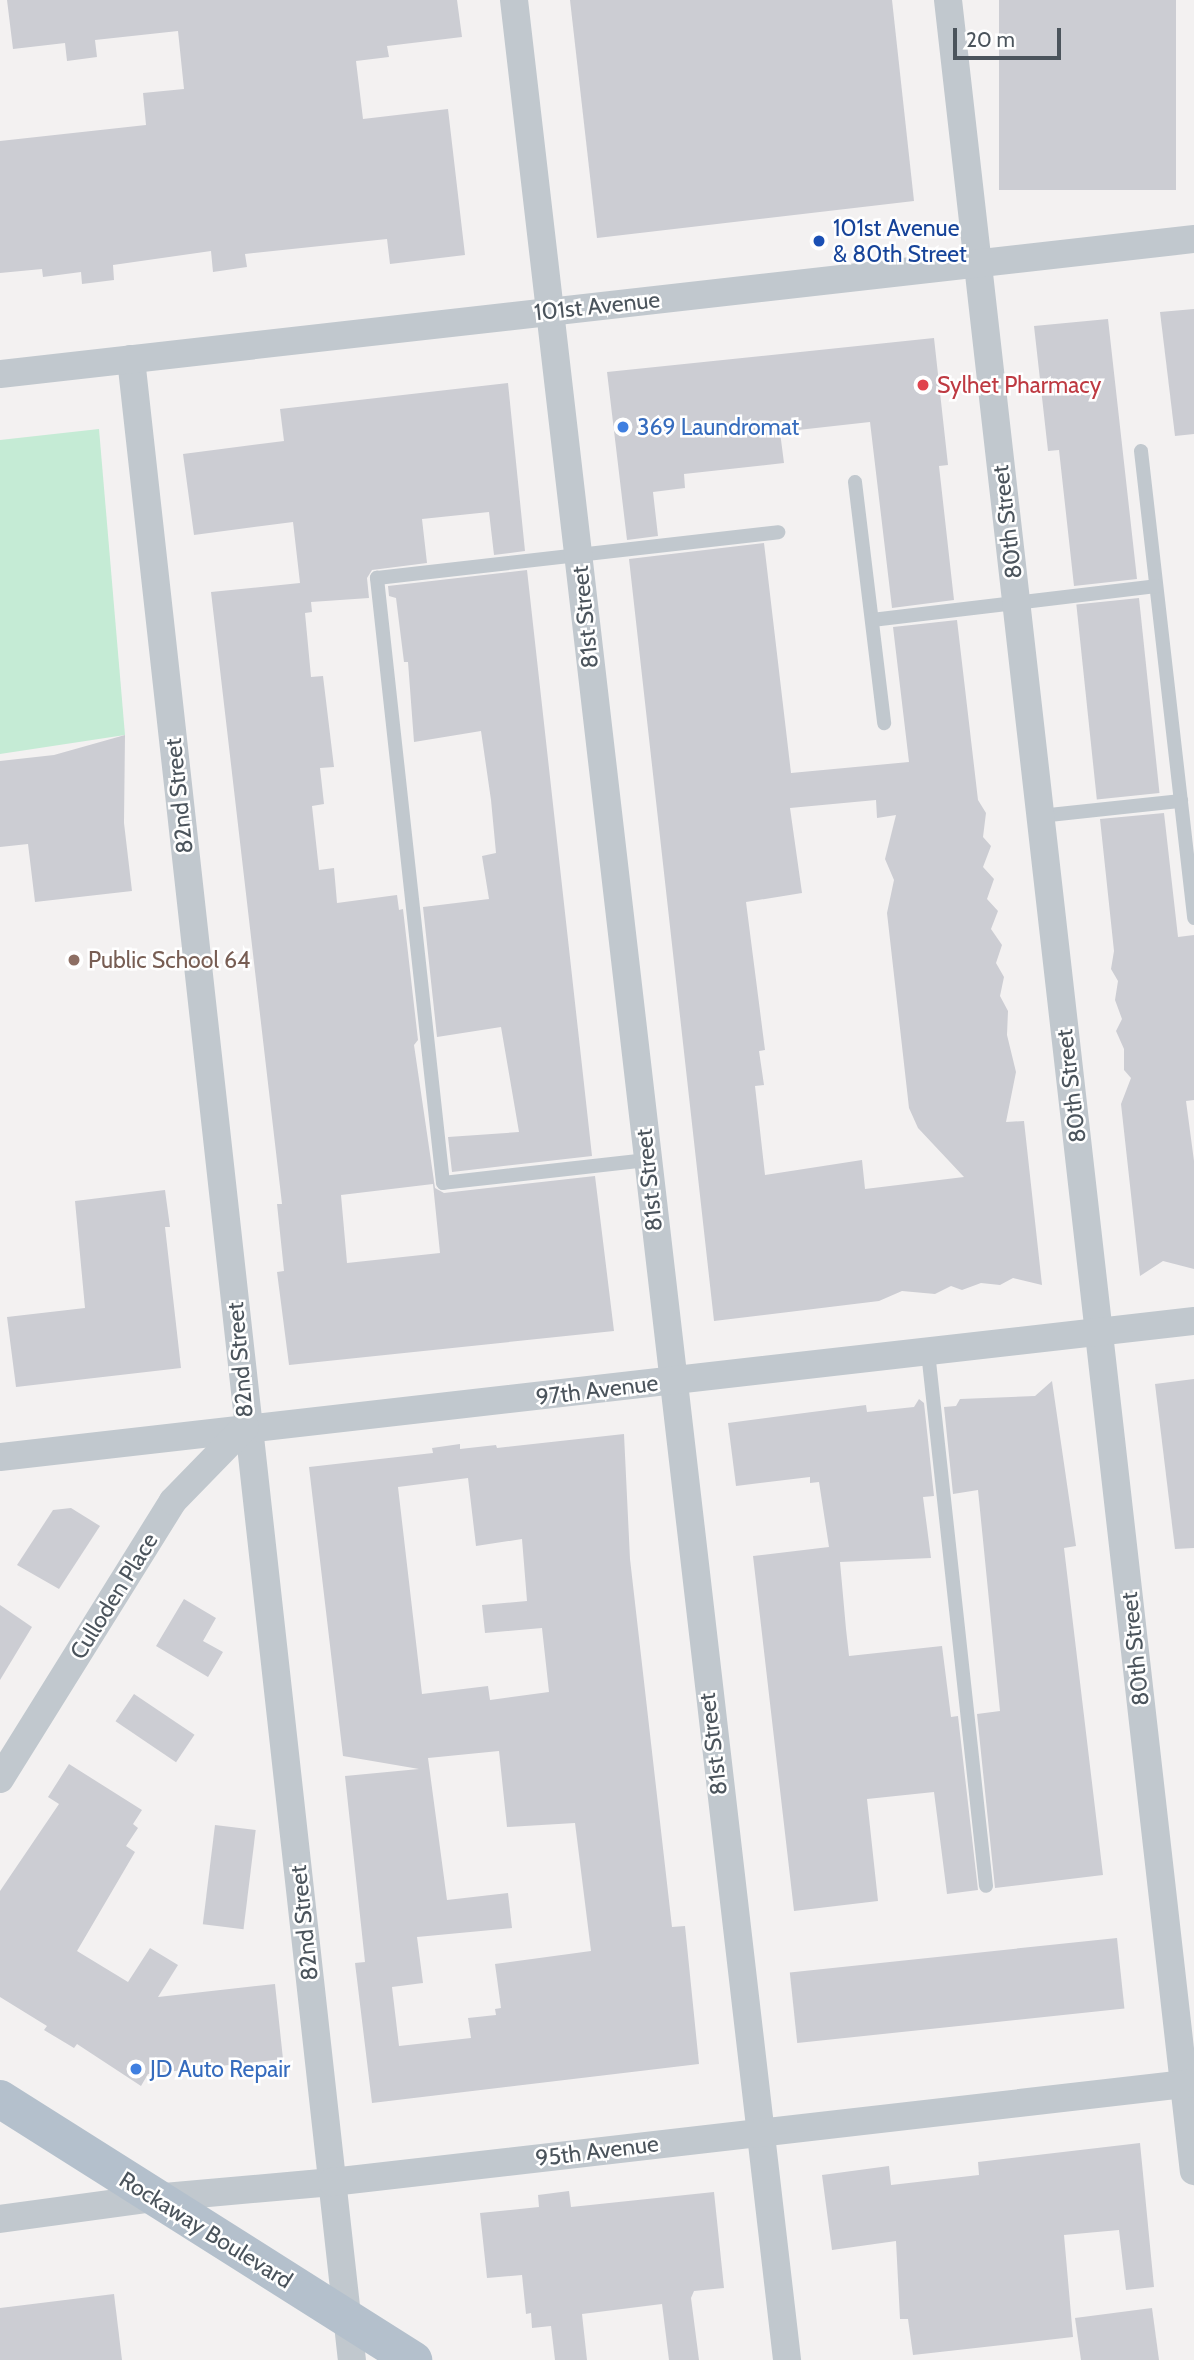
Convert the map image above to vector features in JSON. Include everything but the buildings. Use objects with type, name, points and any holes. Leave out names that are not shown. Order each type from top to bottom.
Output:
[{"type":"main road","name":"Rockaway Boulevard","points":[[0,2099],[413,2360]]},
{"type":"street","name":"81st Street","points":[[514,0],[758,2132],[787,2360]]},
{"type":"street","name":"80th Street","points":[[948,0],[1099,1332],[1189,2084],[1194,2171]]},
{"type":"street","name":"101st Avenue","points":[[0,374],[1194,239]]},
{"type":"street","name":"82nd Street","points":[[131,359],[245,1427],[352,2360]]},
{"type":"street","name":"97th Avenue","points":[[0,1457],[1194,1321]]},
{"type":"street","name":"Culloden Place","points":[[0,1779],[173,1501],[245,1427]]},
{"type":"street","name":"95th Avenue","points":[[0,2220],[153,2198],[332,2182],[1189,2084]]},
{"type":"lane","points":[[1141,451],[1194,918]]},
{"type":"lane","points":[[855,482],[884,723]]},
{"type":"lane","points":[[647,1160],[443,1183],[377,578],[778,532]]},
{"type":"lane","points":[[872,620],[1156,586]]},
{"type":"lane","points":[[1040,816],[1181,801]]},
{"type":"lane","points":[[928,1352],[986,1886]]},
{"type":"green space","points":[[99,429],[125,735],[0,754],[0,440]]},
{"type":"place","name":"101st Avenue & 80th Street","points":[[819,241]]},
{"type":"place","name":"Sylhet Pharmacy","points":[[923,385]]},
{"type":"place","name":"369 Laundromat","points":[[623,427]]},
{"type":"place","name":"Public School 64","points":[[74,960]]},
{"type":"place","name":"JD Auto Repair","points":[[136,2069]]}]
